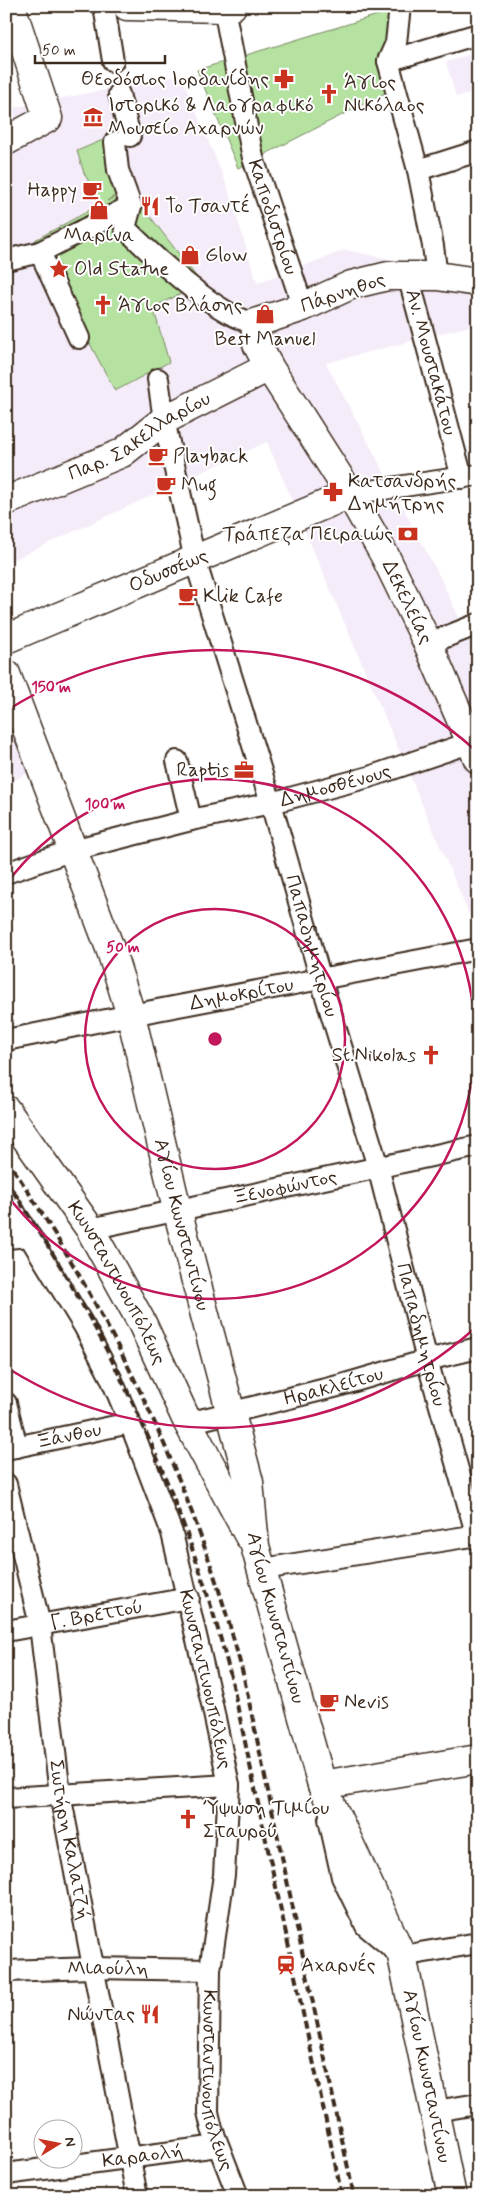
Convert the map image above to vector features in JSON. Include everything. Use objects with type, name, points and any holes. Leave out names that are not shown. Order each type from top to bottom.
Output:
[{"type":"main road","points":[[6,141],[48,118],[14,43],[11,6]]},
{"type":"main road","points":[[127,6],[228,7]]},
{"type":"main road","name":"Πάρνηθος","points":[[262,320],[303,307],[369,279],[408,275],[436,276],[478,282]]},
{"type":"main road","name":"Δεκελείας","points":[[262,320],[257,344],[269,367],[350,494],[385,556],[476,747]]},
{"type":"main road","name":"Παρ. Σακελλαρίου","points":[[6,501],[122,453],[164,420],[269,367]]},
{"type":"main road","name":"Οδυσσέως","points":[[6,639],[350,494]]},
{"type":"main road","name":"Αγίου Κωνσταντίνου","points":[[6,674],[111,950],[131,1014],[177,1209],[249,1482],[259,1558],[322,1785],[402,1956],[452,2196]]},
{"type":"main road","name":"Κωνσταντινουπόλεως","points":[[6,1110],[90,1228],[142,1323],[188,1423],[259,1558]]},
{"type":"main road","points":[[322,1785],[478,1759]]},
{"type":"street","points":[[104,6],[113,61]]},
{"type":"street","points":[[388,60],[396,42],[400,6]]},
{"type":"street","name":"Καποδιστρίου","points":[[228,7],[253,158],[303,307]]},
{"type":"street","points":[[388,60],[478,34]]},
{"type":"street","name":"Αν. Μουστακάτου","points":[[388,60],[418,170],[433,246],[436,276]]},
{"type":"street","points":[[119,94],[123,139],[118,170],[131,206],[125,228],[170,271],[219,306],[245,322],[262,320]]},
{"type":"street","points":[[418,170],[478,151]]},
{"type":"street","points":[[6,260],[40,252],[131,206]]},
{"type":"street","points":[[40,252],[79,338]]},
{"type":"street","name":"Αν. Μουστακάτου","points":[[408,275],[470,477]]},
{"type":"street","name":"Παπαδημητρίου","points":[[158,379],[164,420],[195,560],[271,803],[321,980],[378,1167],[427,1360],[477,1537]]},
{"type":"street","name":"Οδυσσέως","points":[[350,494],[470,477]]},
{"type":"street","points":[[428,644],[478,624]]},
{"type":"street","name":"Δημοσθένους","points":[[6,873],[73,850],[191,820],[271,803],[476,747]]},
{"type":"street","points":[[177,760],[191,820]]},
{"type":"street","name":"Δημοκρίτου","points":[[6,1040],[131,1014],[321,980],[478,949]]},
{"type":"street","name":"Ξενοφώντος","points":[[90,1228],[478,1146]]},
{"type":"street","name":"Κωνσταντινουπόλεως","points":[[6,1198],[84,1326],[111,1378],[172,1533],[189,1598],[229,1785],[224,1875],[210,1970],[208,2112],[218,2146],[238,2196]]},
{"type":"street","points":[[6,1238],[30,1236]]},
{"type":"street","name":"Ηρακλείτου","points":[[188,1423],[338,1386],[427,1360],[478,1348]]},
{"type":"street","points":[[6,1403],[12,1448]]},
{"type":"street","name":"Ξάνθου","points":[[12,1448],[130,1423]]},
{"type":"street","name":"Σωτήρη Καλατζή","points":[[6,1484],[40,1625],[60,1794],[137,2196]]},
{"type":"street","points":[[259,1558],[477,1537]]},
{"type":"street","name":"Γ. Βρεττού","points":[[6,1631],[189,1598]]},
{"type":"street","points":[[6,1798],[229,1785]]},
{"type":"street","points":[[402,1956],[478,1943]]},
{"type":"street","name":"Μιαούλη","points":[[6,1971],[92,1968],[210,1970]]},
{"type":"street","points":[[435,2111],[478,2104]]},
{"type":"street","name":"Καραολή","points":[[6,2174],[129,2156],[218,2146]]},
{"type":"shaded area","points":[[478,52],[478,87],[475,88],[477,93],[456,97],[446,62]]},
{"type":"shaded area","points":[[181,75],[228,188],[257,283],[345,250],[478,276],[478,324],[326,363],[441,579],[478,658],[478,935],[267,442],[6,563],[6,109]]},
{"type":"shaded area","points":[[23,734],[37,769],[6,784],[6,741]]},
{"type":"green space","points":[[394,10],[397,87],[238,168],[197,70]]},
{"type":"green space","points":[[124,131],[128,171],[125,188],[107,201],[129,189],[202,284],[153,307],[169,362],[115,391],[35,240],[101,204],[84,173],[77,151]]},
{"type":"railway","points":[[6,1158],[46,1219],[117,1344],[148,1408],[202,1540],[244,1678],[354,2196]]},
{"type":"railway","points":[[6,1181],[44,1239],[112,1359],[168,1484],[192,1549],[232,1681],[342,2196]]},
{"type":"place","name":"Θεοδόσιος Ιορδανίδης","points":[[284,79]]},
{"type":"place","name":"Άγιος Νικόλαος","points":[[329,94]]},
{"type":"place","name":"Ιστορικό & Λαογραφικό Μουσείο Αχαρνών","points":[[93,117]]},
{"type":"place","name":"Happy","points":[[92,190]]},
{"type":"place","name":"To Τσαντέ","points":[[150,206]]},
{"type":"place","name":"Μαρίνα","points":[[99,210]]},
{"type":"place","name":"Glow","points":[[190,255]]},
{"type":"place","name":"Old Statue","points":[[59,269]]},
{"type":"place","name":"Άγιος Βλάσης","points":[[103,305]]},
{"type":"place","name":"Best Manuel","points":[[265,314]]},
{"type":"place","name":"Playback","points":[[158,456]]},
{"type":"place","name":"Mug","points":[[166,485]]},
{"type":"place","name":"Κατσανδρής Δημήτρης","points":[[333,492]]},
{"type":"place","name":"Τράπεζα Πειραιώς","points":[[408,534]]},
{"type":"place","name":"Klik Cafe","points":[[188,596]]},
{"type":"place","name":"Raptis","points":[[244,770]]},
{"type":"place","name":"St.Nikolas","points":[[431,1055]]},
{"type":"place","name":"Nevis","points":[[329,1702]]},
{"type":"place","name":"Ύψωση Τιμίου Σταυρού","points":[[188,1819]]},
{"type":"place","name":"Αχαρνές","points":[[286,1965]]},
{"type":"place","name":"Νώντας","points":[[150,2014]]}]
